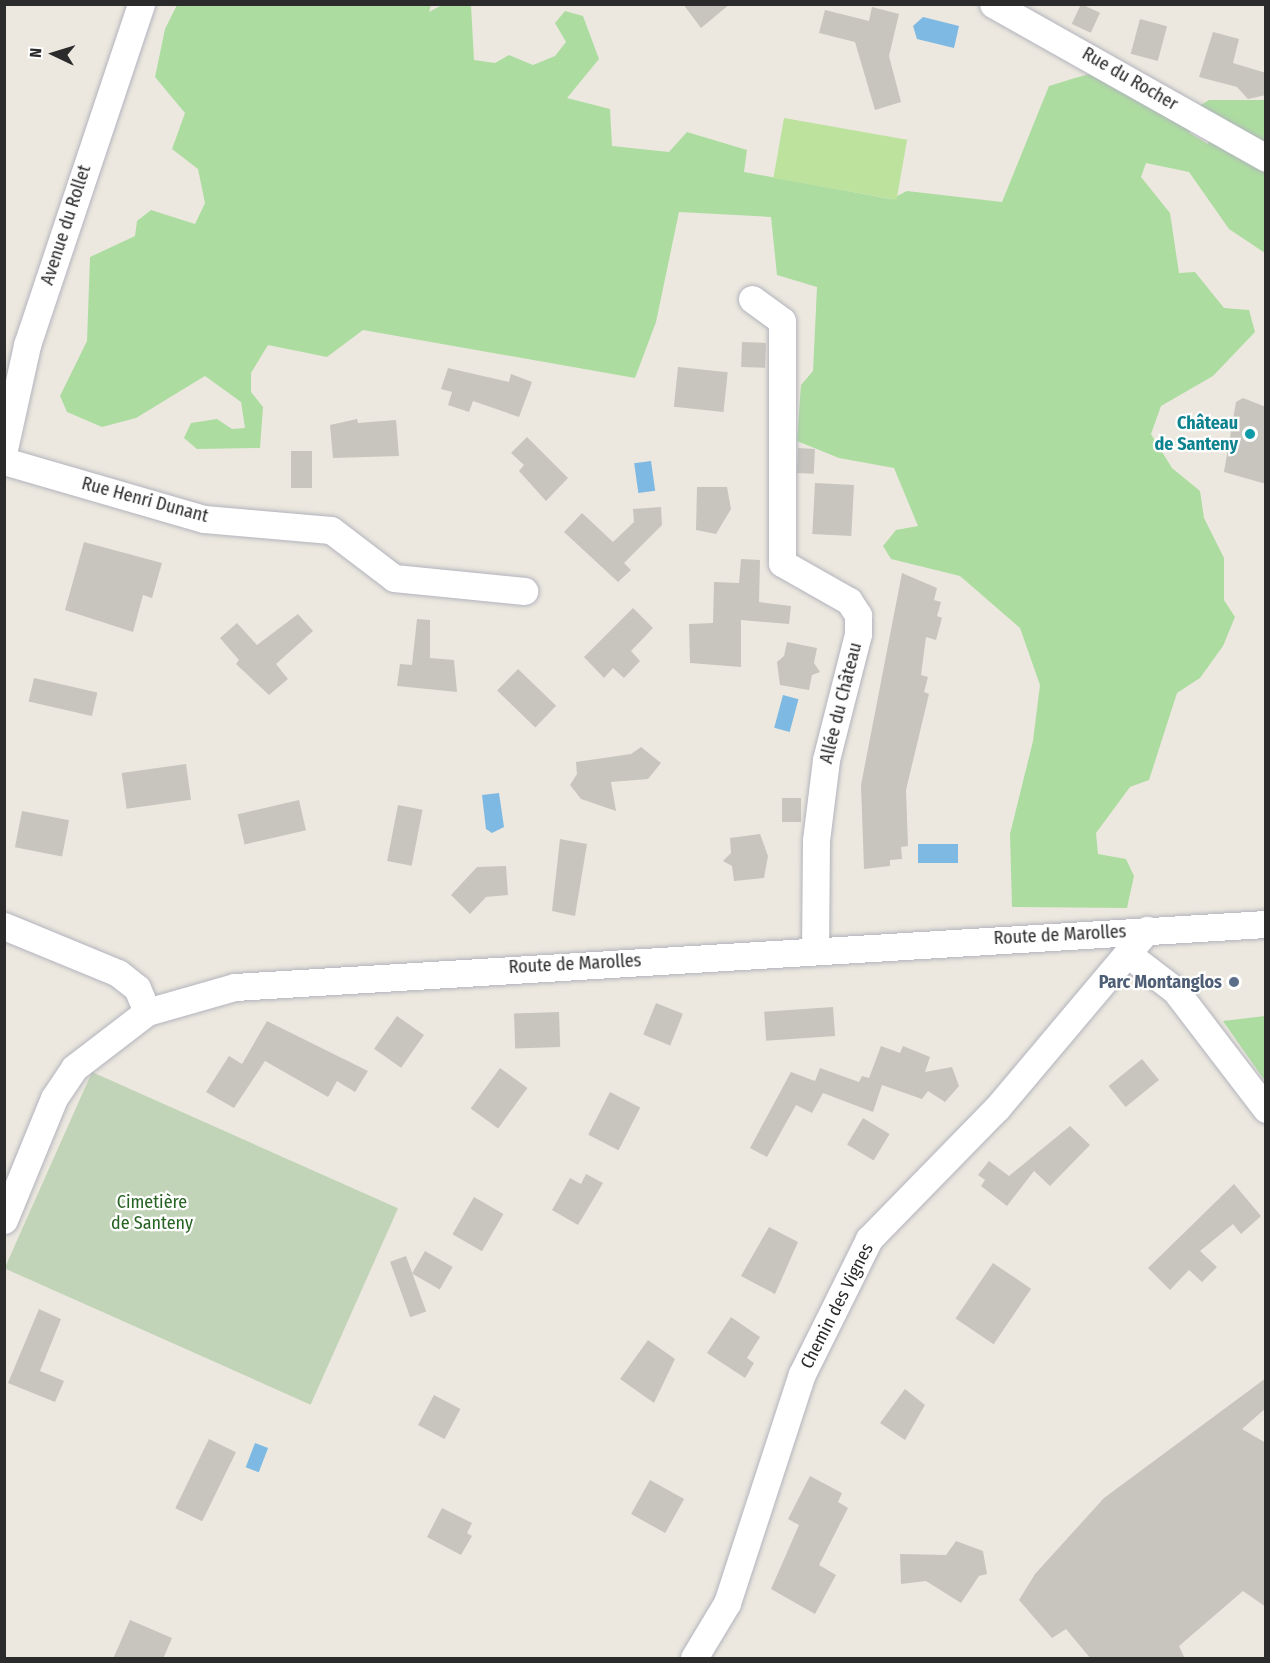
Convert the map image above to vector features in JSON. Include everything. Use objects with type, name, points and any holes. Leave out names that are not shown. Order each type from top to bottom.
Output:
[{"type":"street","name":"Avenue du Rollet","points":[[4,449],[27,345],[141,4]]},
{"type":"street","name":"Rue du Rocher","points":[[993,4],[1266,158]]},
{"type":"street","name":"Allée du Château","points":[[752,299],[782,321],[782,563],[849,601],[858,615],[858,634],[826,760],[816,840],[815,950]]},
{"type":"street","name":"Rue Henri Dunant","points":[[4,461],[204,519],[331,530],[394,578],[524,591]]},
{"type":"street","name":"Route de Marolles","points":[[4,1220],[54,1098],[74,1068],[147,1012],[235,987],[1266,924]]},
{"type":"street","points":[[4,926],[118,973],[137,988],[147,1012]]},
{"type":"street","name":"Chemin des Vignes","points":[[694,1659],[727,1604],[802,1374],[869,1239],[997,1108],[1129,955],[1147,930]]},
{"type":"street","points":[[1129,955],[1175,990],[1266,1108]]},
{"type":"green space","points":[[177,5],[431,5],[429,12],[442,5],[471,5],[474,60],[495,63],[509,55],[533,65],[555,56],[566,42],[555,23],[565,11],[583,16],[599,59],[567,98],[610,109],[612,146],[669,152],[687,132],[747,150],[744,172],[891,199],[907,191],[1002,202],[1049,86],[1101,71],[1185,119],[1190,133],[1208,144],[1211,132],[1199,106],[1209,100],[1265,100],[1265,253],[1229,229],[1189,172],[1146,163],[1141,177],[1170,213],[1179,273],[1195,272],[1224,308],[1249,310],[1255,332],[1213,376],[1161,406],[1151,434],[1172,468],[1200,491],[1204,518],[1224,558],[1224,600],[1235,617],[1223,646],[1200,678],[1177,693],[1149,780],[1130,787],[1096,833],[1098,854],[1126,859],[1134,876],[1127,908],[1012,907],[1010,834],[1033,741],[1040,685],[1020,628],[960,576],[891,559],[883,546],[896,530],[918,526],[894,468],[839,458],[797,441],[801,385],[813,371],[817,287],[777,275],[771,217],[679,212],[656,322],[635,378],[363,330],[327,357],[268,345],[251,373],[251,392],[263,407],[260,448],[197,449],[184,438],[191,423],[217,419],[232,429],[245,428],[241,402],[205,376],[136,418],[102,427],[67,412],[60,396],[87,341],[90,257],[135,236],[137,221],[151,210],[195,224],[205,203],[198,169],[172,149],[185,113],[155,77],[165,29]]},
{"type":"green space","points":[[784,118],[907,140],[897,200],[773,178]]},
{"type":"green space","points":[[1266,1016],[1265,1081],[1223,1021]]},
{"type":"green space","name":"Cimetière de Santeny","points":[[92,1072],[398,1208],[311,1405],[5,1268]]},
{"type":"water","points":[[923,17],[959,26],[954,48],[917,39],[913,26]]},
{"type":"water","points":[[651,461],[655,491],[638,493],[634,463]]},
{"type":"water","points":[[783,695],[798,699],[790,732],[774,728]]},
{"type":"water","points":[[499,793],[504,827],[492,833],[486,829],[482,795]]},
{"type":"water","points":[[918,844],[958,844],[958,863],[918,863]]},
{"type":"water","points":[[255,1443],[268,1448],[259,1472],[246,1467]]},
{"type":"building","points":[[683,4],[730,4],[701,28]]},
{"type":"building","points":[[1081,4],[1100,13],[1091,33],[1072,24]]},
{"type":"building","points":[[872,7],[899,14],[889,56],[901,102],[875,110],[855,42],[819,33],[825,10],[869,21]]},
{"type":"building","points":[[1140,19],[1167,26],[1158,61],[1131,54]]},
{"type":"building","points":[[1213,32],[1239,39],[1233,63],[1266,73],[1266,95],[1248,99],[1237,87],[1199,77]]},
{"type":"building","points":[[742,342],[766,343],[765,368],[741,367]]},
{"type":"building","points":[[678,367],[728,372],[724,412],[674,407]]},
{"type":"building","points":[[448,368],[509,382],[511,374],[532,382],[519,417],[473,401],[469,412],[448,405],[452,392],[441,389]]},
{"type":"building","name":"Château de Santeny","points":[[1243,398],[1266,407],[1266,484],[1224,472],[1236,402]]},
{"type":"building","points":[[357,419],[358,423],[396,420],[399,456],[333,458],[330,425]]},
{"type":"building","points":[[527,437],[568,478],[546,501],[519,471],[524,465],[511,453]]},
{"type":"building","points":[[798,448],[815,449],[814,474],[797,473]]},
{"type":"building","points":[[291,451],[312,451],[312,488],[291,488]]},
{"type":"building","points":[[815,483],[854,485],[851,536],[812,534]]},
{"type":"building","points":[[697,487],[727,487],[731,509],[716,534],[696,530]]},
{"type":"building","points":[[661,507],[662,525],[624,563],[631,570],[618,582],[564,532],[582,513],[613,542],[634,522],[633,509]]},
{"type":"building","points":[[84,542],[162,563],[152,598],[143,595],[133,632],[65,610]]},
{"type":"building","points":[[741,559],[760,560],[759,602],[791,606],[789,624],[741,620],[741,667],[690,663],[689,624],[713,623],[714,582],[739,583]]},
{"type":"building","points":[[902,573],[937,588],[934,600],[941,602],[937,616],[942,618],[936,640],[926,637],[921,675],[928,677],[924,692],[929,694],[906,790],[908,846],[901,847],[902,859],[890,860],[890,866],[864,869],[861,785]]},
{"type":"building","points":[[633,608],[653,628],[631,651],[640,661],[624,678],[613,668],[604,678],[584,657]]},
{"type":"building","points":[[298,614],[313,631],[276,664],[288,679],[269,695],[236,664],[239,660],[220,638],[237,623],[257,645]]},
{"type":"building","points":[[417,619],[430,620],[430,658],[454,660],[457,692],[397,686],[400,664],[412,665]]},
{"type":"building","points":[[787,642],[817,648],[814,663],[820,672],[812,675],[809,690],[780,685],[777,662],[784,656]]},
{"type":"building","points":[[518,669],[556,706],[535,727],[497,691]]},
{"type":"building","points":[[34,678],[97,693],[92,716],[29,701]]},
{"type":"building","points":[[641,747],[661,763],[648,779],[611,782],[616,811],[581,799],[570,785],[577,774],[576,762],[631,754]]},
{"type":"building","points":[[186,764],[191,800],[127,809],[122,773]]},
{"type":"building","points":[[782,798],[801,798],[801,822],[782,822]]},
{"type":"building","points":[[299,800],[306,830],[245,844],[238,814]]},
{"type":"building","points":[[398,805],[423,810],[412,866],[387,861]]},
{"type":"building","points":[[22,811],[69,820],[62,856],[15,847]]},
{"type":"building","points":[[760,834],[768,856],[764,878],[734,881],[732,866],[723,861],[731,853],[730,838]]},
{"type":"building","points":[[560,839],[587,844],[575,916],[552,911]]},
{"type":"building","points":[[506,866],[508,895],[486,897],[470,914],[451,895],[477,867]]},
{"type":"building","points":[[656,1003],[683,1014],[670,1045],[643,1035]]},
{"type":"building","points":[[833,1007],[835,1036],[766,1041],[764,1012]]},
{"type":"building","points":[[559,1012],[560,1047],[515,1049],[514,1014]]},
{"type":"building","points":[[397,1016],[424,1035],[401,1068],[374,1049]]},
{"type":"building","points":[[267,1021],[368,1071],[355,1092],[337,1081],[328,1097],[265,1061],[234,1108],[206,1092],[229,1056],[242,1064]]},
{"type":"building","points":[[881,1046],[900,1053],[903,1046],[930,1057],[925,1072],[952,1067],[959,1086],[945,1102],[928,1091],[922,1099],[882,1085],[873,1112],[823,1093],[812,1113],[796,1105],[767,1157],[750,1148],[791,1072],[815,1081],[820,1068],[859,1082],[862,1076],[869,1078]]},
{"type":"building","points":[[1142,1059],[1159,1080],[1126,1107],[1109,1086]]},
{"type":"building","points":[[500,1068],[528,1088],[498,1128],[471,1108]]},
{"type":"building","points":[[610,1092],[640,1107],[619,1150],[588,1135]]},
{"type":"building","points":[[863,1118],[890,1134],[874,1161],[847,1145]]},
{"type":"building","points":[[1070,1126],[1090,1145],[1050,1186],[1034,1171],[1007,1206],[981,1186],[985,1180],[978,1175],[989,1161],[1009,1176]]},
{"type":"building","points":[[586,1174],[603,1183],[578,1225],[552,1210],[570,1178],[581,1184]]},
{"type":"building","points":[[1234,1184],[1261,1216],[1241,1234],[1233,1224],[1200,1251],[1217,1267],[1202,1282],[1189,1270],[1170,1290],[1148,1268]]},
{"type":"building","points":[[474,1197],[503,1214],[482,1251],[452,1234]]},
{"type":"building","points":[[769,1227],[798,1242],[775,1294],[741,1276]]},
{"type":"building","points":[[425,1251],[453,1267],[440,1290],[412,1274]]},
{"type":"building","points":[[406,1256],[426,1311],[410,1317],[390,1262]]},
{"type":"building","points":[[993,1263],[1031,1289],[994,1344],[956,1319]]},
{"type":"building","points":[[39,1309],[61,1319],[40,1371],[64,1381],[55,1402],[8,1383]]},
{"type":"building","points":[[731,1317],[760,1337],[747,1358],[754,1363],[745,1378],[707,1353]]},
{"type":"building","points":[[648,1340],[675,1359],[654,1403],[620,1379]]},
{"type":"building","points":[[1266,1378],[1266,1408],[1242,1429],[1266,1443],[1266,1607],[1243,1591],[1179,1646],[1185,1659],[1091,1659],[1066,1629],[1052,1638],[1019,1600],[1035,1574],[1104,1498]]},
{"type":"building","points":[[905,1389],[925,1405],[905,1440],[880,1423]]},
{"type":"building","points":[[434,1395],[460,1409],[445,1439],[418,1425]]},
{"type":"building","points":[[209,1439],[236,1452],[202,1521],[175,1508]]},
{"type":"building","points":[[810,1476],[842,1493],[838,1502],[848,1508],[819,1565],[836,1575],[815,1614],[771,1589],[799,1525],[788,1519]]},
{"type":"building","points":[[650,1480],[684,1499],[665,1533],[631,1514]]},
{"type":"building","points":[[442,1508],[472,1523],[467,1533],[472,1536],[461,1555],[427,1537]]},
{"type":"building","points":[[956,1541],[983,1551],[987,1574],[979,1576],[961,1603],[926,1581],[901,1584],[900,1554],[946,1555]]},
{"type":"building","points":[[130,1620],[172,1638],[163,1659],[113,1659]]},
{"type":"place","name":"Château de Santeny","points":[[1250,434]]},
{"type":"place","name":"Parc Montanglos","points":[[1234,982]]}]
